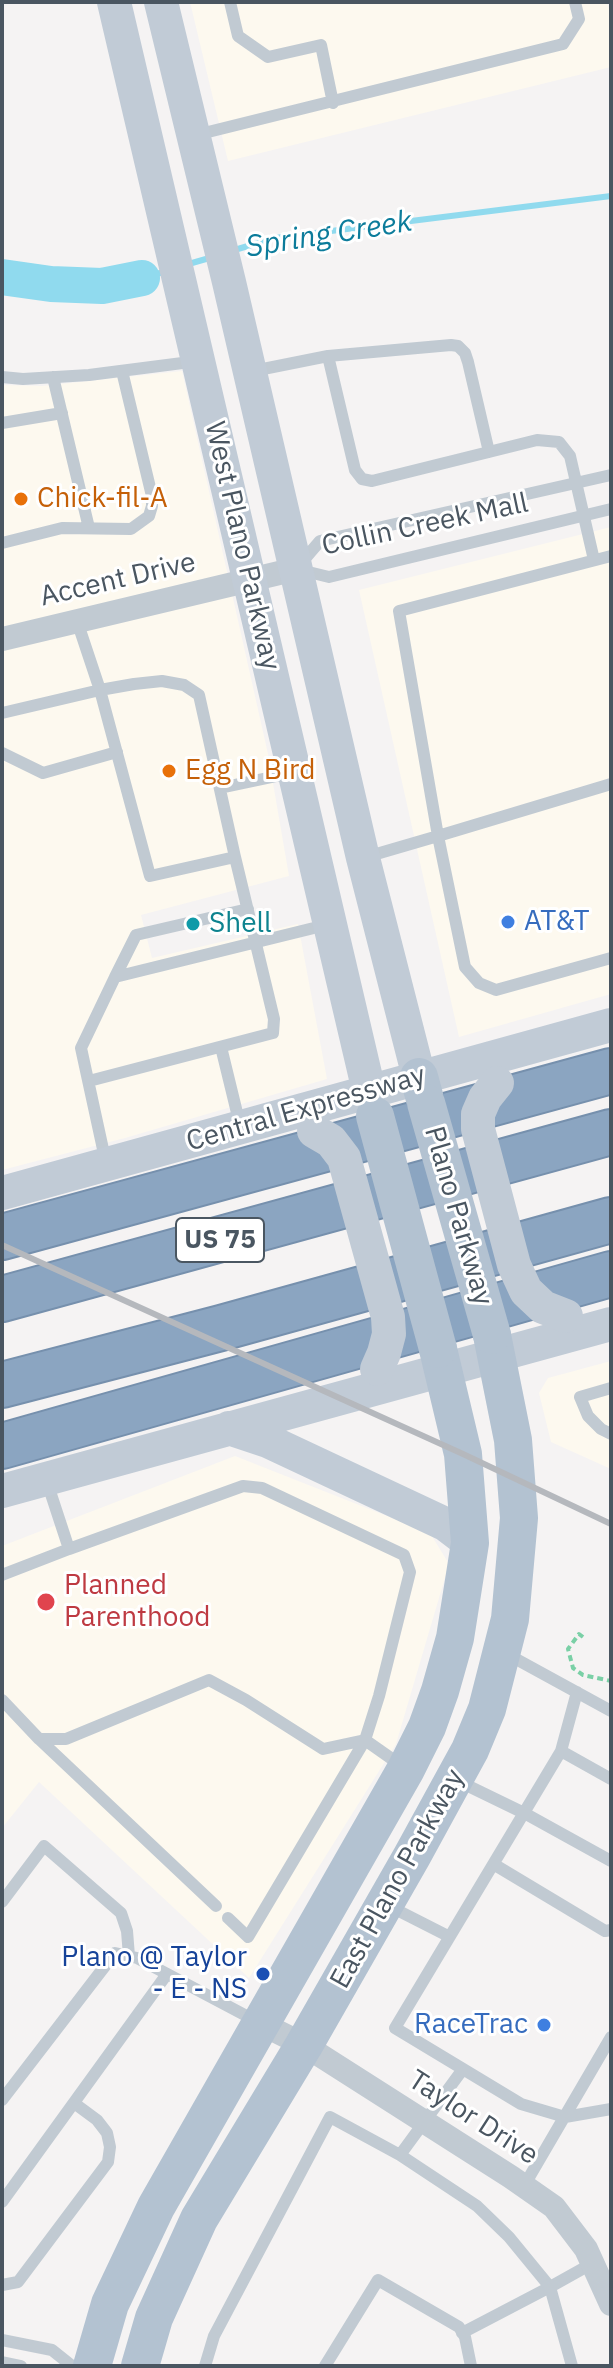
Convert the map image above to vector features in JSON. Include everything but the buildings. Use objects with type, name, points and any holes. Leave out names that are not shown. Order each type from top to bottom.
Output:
[{"type":"highway","points":[[2,1237],[611,1071]]},
{"type":"highway","name":"US 75","points":[[2,1299],[611,1132]]},
{"type":"highway","points":[[2,1385],[611,1220]]},
{"type":"highway","points":[[2,1446],[611,1274]]},
{"type":"main road","name":"West Plano Parkway","points":[[114,2],[372,1104]]},
{"type":"main road","name":"West Plano Parkway","points":[[161,2],[363,858],[422,1090]]},
{"type":"main road","points":[[149,148],[193,135]]},
{"type":"main road","name":"Central Expressway","points":[[2,1193],[246,1126],[372,1104],[422,1090],[532,1047],[611,1025]]},
{"type":"main road","points":[[532,1047],[497,1083],[481,1106],[478,1129],[514,1265],[526,1291],[543,1307],[566,1316],[611,1324]]},
{"type":"main road","name":"Plano Parkway","points":[[422,1090],[494,1345]]},
{"type":"main road","name":"Plano Parkway","points":[[372,1104],[440,1359]]},
{"type":"main road","points":[[246,1126],[314,1131],[331,1141],[344,1158],[388,1317],[389,1334],[384,1353],[370,1380]]},
{"type":"main road","points":[[2,1491],[229,1428],[440,1359],[494,1345],[611,1324]]},
{"type":"main road","name":"East Plano Parkway","points":[[140,2366],[154,2318],[199,2219],[304,2045],[384,1904],[454,1780],[487,1709],[510,1619],[519,1518],[513,1440],[494,1345]]},
{"type":"main road","name":"East Plano Parkway","points":[[92,2366],[110,2304],[156,2207],[427,1727],[455,1638],[470,1543],[463,1454],[440,1359]]},
{"type":"main road","points":[[229,1428],[268,1441],[445,1524],[470,1543]]},
{"type":"main road","points":[[406,1769],[454,1780]]},
{"type":"street","name":"Accent Drive","points":[[2,639],[296,569]]},
{"type":"street","name":"Taylor Drive","points":[[260,2023],[304,2045],[554,2207],[586,2249],[611,2304]]},
{"type":"lane","points":[[230,2],[238,36],[268,57],[321,45],[333,103]]},
{"type":"lane","points":[[193,135],[563,44],[579,19],[575,2]]},
{"type":"lane","points":[[250,372],[328,356],[458,346],[468,362],[489,452]]},
{"type":"lane","points":[[328,356],[355,470],[362,479],[372,481],[537,440],[559,442],[570,456],[594,560]]},
{"type":"lane","points":[[2,377],[53,377],[199,361]]},
{"type":"lane","points":[[2,543],[62,528],[131,529],[149,516],[152,506],[122,371]]},
{"type":"lane","points":[[53,377],[89,528]]},
{"type":"lane","points":[[2,423],[62,413]]},
{"type":"lane","name":"Collin Creek Mall","points":[[611,475],[320,541],[296,569],[329,577],[611,509]]},
{"type":"lane","points":[[611,556],[399,611],[438,836],[465,967],[479,983],[496,990],[611,958]]},
{"type":"lane","points":[[77,621],[100,690],[150,876],[235,857]]},
{"type":"lane","points":[[2,713],[100,690],[162,681],[184,685],[199,695],[274,1019],[273,1033],[89,1081]]},
{"type":"lane","points":[[2,753],[43,773],[117,752]]},
{"type":"lane","points":[[220,788],[294,772]]},
{"type":"lane","points":[[363,858],[611,784]]},
{"type":"lane","points":[[106,1165],[81,1048],[136,935],[248,909]]},
{"type":"lane","points":[[115,977],[329,925]]},
{"type":"lane","points":[[221,1047],[246,1126]]},
{"type":"lane","points":[[611,1388],[580,1397],[588,1416],[611,1434]]},
{"type":"lane","points":[[46,1479],[69,1549]]},
{"type":"lane","points":[[2,1575],[243,1486],[262,1488],[404,1555],[410,1572],[365,1740],[248,1937],[228,1918]]},
{"type":"lane","points":[[503,1651],[611,1711]]},
{"type":"lane","points":[[39,1739],[66,1739],[209,1680],[323,1749],[365,1740],[406,1769]]},
{"type":"lane","points":[[577,1692],[561,1751],[395,2028],[521,2104],[565,2117],[611,2109]]},
{"type":"lane","points":[[2,1700],[39,1739],[216,1906]]},
{"type":"lane","points":[[561,1751],[611,1779]]},
{"type":"lane","points":[[454,1780],[526,1814],[611,1861]]},
{"type":"lane","points":[[2,1902],[44,1846],[121,1913],[127,1931],[129,1956]]},
{"type":"lane","points":[[495,1865],[605,1931],[611,1930]]},
{"type":"lane","points":[[384,1904],[448,1936]]},
{"type":"lane","points":[[2,2100],[115,1953],[129,1956],[167,1974],[260,2023]]},
{"type":"lane","points":[[2,2202],[167,1974]]},
{"type":"lane","points":[[524,2186],[609,2043]]},
{"type":"lane","points":[[400,2155],[463,2069]]},
{"type":"lane","points":[[2,2285],[18,2282],[108,2162],[110,2147],[107,2133],[97,2120],[74,2103]]},
{"type":"lane","points":[[205,2366],[214,2336],[330,2117],[400,2155],[477,2206],[509,2237],[550,2287],[572,2366]]},
{"type":"lane","points":[[462,2333],[593,2263]]},
{"type":"lane","points":[[325,2366],[378,2280],[459,2327],[471,2366]]},
{"type":"lane","points":[[2,2340],[52,2350],[72,2366]]},
{"type":"lane","points":[[2,2362],[21,2366]]},
{"type":"path","points":[[583,1637],[579,1634],[568,1649],[573,1668],[583,1675],[611,1681]]},
{"type":"shaded area","points":[[190,2],[607,2],[611,17],[611,67],[228,161]]},
{"type":"shaded area","points":[[182,371],[268,754],[289,876],[141,915],[152,958],[298,924],[327,1079],[2,1170],[2,385],[42,386]]},
{"type":"shaded area","points":[[611,527],[611,994],[459,1037],[359,590]]},
{"type":"shaded area","points":[[611,1361],[611,1469],[551,1442],[539,1393],[548,1378]]},
{"type":"shaded area","points":[[235,1456],[430,1533],[449,1564],[396,1744],[249,1978],[39,1782],[2,1828],[2,1546]]},
{"type":"waterway","name":"Spring Creek","points":[[231,251],[275,238],[611,196]]},
{"type":"waterway","name":"Spring Creek","points":[[185,265],[213,257]]},
{"type":"waterway","name":"Spring Creek","points":[[142,278],[167,271]]},
{"type":"waterway","name":"Spring Creek","points":[[2,277],[51,284],[102,286],[142,278]]},
{"type":"railway","points":[[2,1245],[611,1524]]},
{"type":"place","name":"Chick-fil-A","points":[[21,499]]},
{"type":"place","name":"Egg N Bird","points":[[169,771]]},
{"type":"place","name":"AT&T","points":[[508,922]]},
{"type":"place","name":"Shell","points":[[193,924]]},
{"type":"place","name":"Planned Parenthood","points":[[46,1602]]},
{"type":"place","name":"Plano @ Taylor - E - NS","points":[[263,1974]]},
{"type":"place","name":"RaceTrac","points":[[544,2025]]}]
